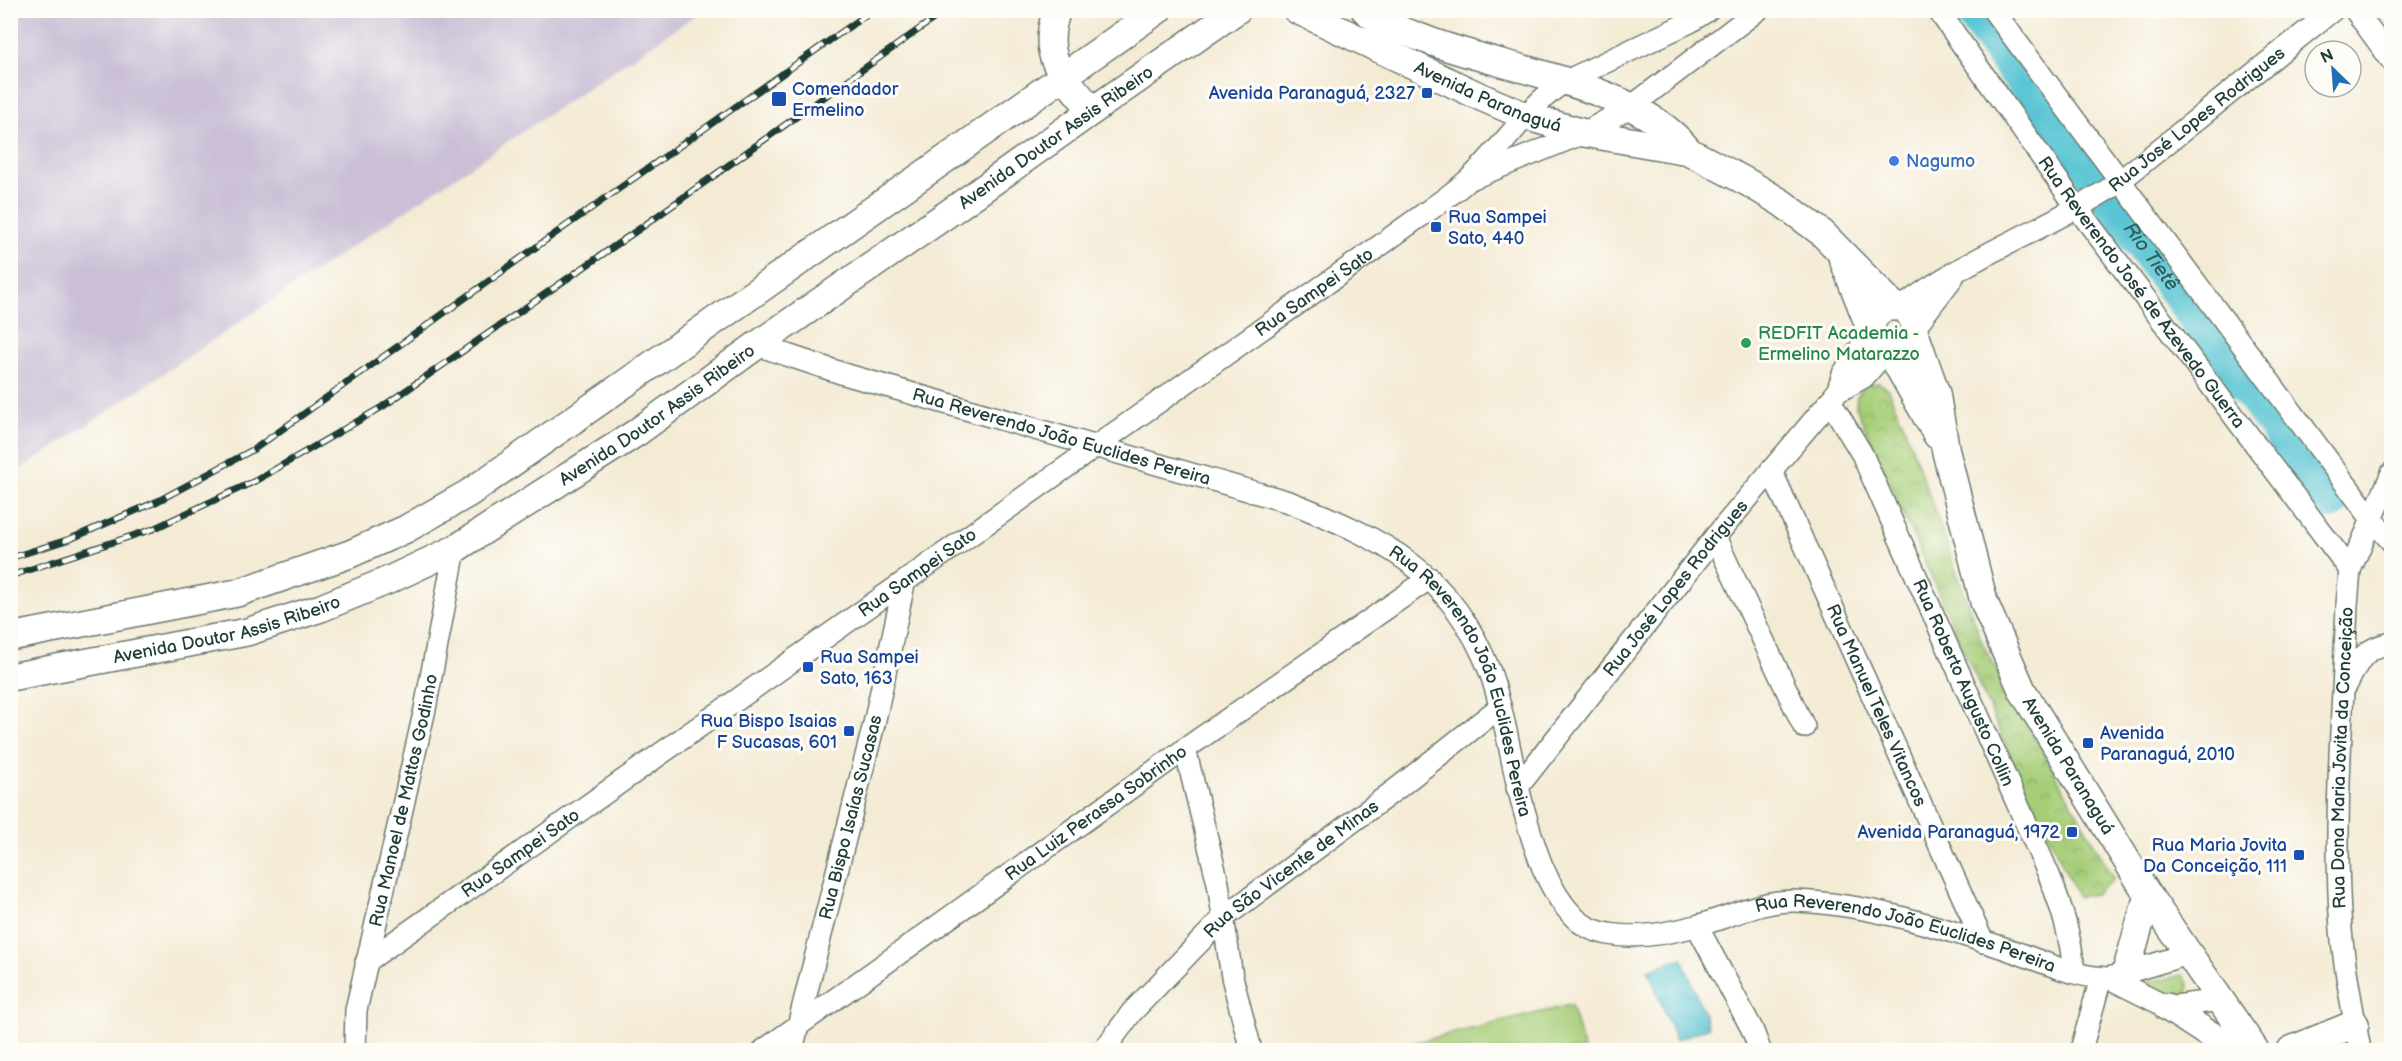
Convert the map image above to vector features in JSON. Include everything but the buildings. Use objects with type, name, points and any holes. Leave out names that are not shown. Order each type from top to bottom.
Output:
[{"type":"main road","points":[[1057,10],[1050,34],[1050,51],[1055,63],[1092,111]]},
{"type":"main road","name":"Avenida Doutor Assis Ribeiro","points":[[10,637],[237,593],[350,554],[406,529],[488,481],[1158,10]]},
{"type":"main road","name":"Avenida Doutor Assis Ribeiro","points":[[10,676],[247,633],[340,600],[455,549],[636,434],[757,345],[1237,10]]},
{"type":"main road","name":"Avenida Paranaguá","points":[[1297,10],[1525,116],[1584,133],[1688,151],[1782,203],[1822,233],[1906,318],[1936,393],[1946,452],[1981,593],[1998,638],[2022,690],[2148,895],[2255,1050]]},
{"type":"main road","name":"Avenida Paranaguá","points":[[1365,10],[1380,21],[1448,48],[1564,82],[1632,106],[1674,134],[1688,151]]},
{"type":"main road","name":"Avenida Paranaguá","points":[[1839,250],[1879,341],[1946,452]]},
{"type":"main road","points":[[1880,310],[1906,318],[1912,338],[1903,348],[1879,341],[1875,315],[1880,310]]},
{"type":"main road","points":[[2112,976],[2148,895]]},
{"type":"main road","points":[[2167,1007],[2207,1033],[2241,1050]]},
{"type":"main road","points":[[2290,1050],[2355,1024]]},
{"type":"street","name":"Rua Sampei Sato","points":[[366,962],[1385,242],[1467,181],[1525,116],[1544,97],[1564,82],[1690,22],[1708,10]]},
{"type":"street","name":"Rua Sampei Sato","points":[[1467,181],[1584,133],[1632,106],[1758,10]]},
{"type":"street","name":"Rua Reverendo José de Azevedo Guerra","points":[[1938,10],[2350,570]]},
{"type":"street","points":[[1993,10],[2117,184],[2371,518],[2389,537]]},
{"type":"street","name":"Rua José Lopes Rodrigues","points":[[1906,318],[1959,270],[2081,207],[2117,184],[2333,10]]},
{"type":"street","points":[[2355,10],[2391,62]]},
{"type":"street","points":[[1690,22],[1712,46]]},
{"type":"street","name":"Rua José Lopes Rodrigues","points":[[1517,788],[1715,537],[1833,397],[1843,374],[1879,341]]},
{"type":"street","name":"Rua Reverendo João Euclides Pereira","points":[[757,345],[844,374],[1289,502],[1340,522],[1387,547],[1430,578],[1452,602],[1473,636],[1490,673],[1500,707],[1517,788],[1533,842],[1562,902],[1577,920],[1594,930],[1618,935],[1657,933],[1697,926],[1747,909],[1786,901],[1832,902],[1881,912],[2074,972],[2112,976],[2188,954]]},
{"type":"street","name":"Rua Roberto Augusto Collin","points":[[1833,397],[1862,454],[2049,875],[2065,916],[2071,941],[2074,972]]},
{"type":"street","name":"Rua Manuel Teles Vitancos","points":[[1771,470],[1983,942]]},
{"type":"street","name":"Rua Dona Maria Jovita da Conceição","points":[[2360,1050],[2341,930],[2338,880],[2338,816],[2350,570],[2391,472]]},
{"type":"street","points":[[1715,537],[1804,727]]},
{"type":"street","name":"Rua Manoel de Mattos Godinho","points":[[355,1050],[356,1010],[425,709],[455,549]]},
{"type":"street","name":"Rua Luiz Perassa Sobrinho","points":[[764,1050],[1185,749],[1430,578]]},
{"type":"street","name":"Rua Bispo Isaías Sucasas","points":[[792,1050],[874,724],[904,584]]},
{"type":"street","points":[[2344,689],[2363,655],[2370,649],[2391,643]]},
{"type":"street","name":"Rua São Vicente de Minas","points":[[1104,1050],[1132,1012],[1223,918],[1399,787],[1500,707]]},
{"type":"street","points":[[1185,749],[1209,843],[1232,977],[1251,1050]]},
{"type":"street","points":[[1697,926],[1742,1010],[1760,1050]]},
{"type":"street","points":[[2081,1050],[2112,976]]},
{"type":"street","name":"Rua Reverendo João Euclides Pereira","points":[[2112,976],[2167,1007]]},
{"type":"street","points":[[2167,1007],[2220,1000]]},
{"type":"shaded area","points":[[11,10],[702,10],[702,11],[11,476]]},
{"type":"green space","points":[[1879,383],[1887,388],[1905,428],[1982,643],[2114,879],[2095,894],[2078,897],[2014,764],[1856,407],[1857,396],[1865,384]]},
{"type":"green space","points":[[2183,975],[2189,986],[2186,995],[2163,997],[2133,985]]},
{"type":"green space","points":[[1571,1005],[1584,1050],[1383,1050]]},
{"type":"water","points":[[1682,958],[1709,1027],[1676,1040],[1648,970]]},
{"type":"waterway","name":"Rio Tietê","points":[[1970,10],[2331,502]]},
{"type":"railway","points":[[10,558],[70,539],[158,501],[256,448],[873,10]]},
{"type":"railway","points":[[10,576],[153,529],[255,481],[382,407],[642,227],[946,10]]},
{"type":"place","name":"Avenida Paranaguá, 2327","points":[[1427,93]]},
{"type":"place","name":"Comendador Ermelino","points":[[779,99]]},
{"type":"place","name":"Nagumo","points":[[1894,161]]},
{"type":"place","name":"Rua Sampei Sato, 440","points":[[1436,227]]},
{"type":"place","name":"REDFIT Academia - Ermelino Matarazzo","points":[[1746,343]]},
{"type":"place","name":"Rua Sampei Sato, 163","points":[[808,667]]},
{"type":"place","name":"Rua Bispo Isaias F Sucasas, 601","points":[[849,731]]},
{"type":"place","name":"Avenida Paranaguá, 2010","points":[[2088,743]]},
{"type":"place","name":"Avenida Paranaguá, 1972","points":[[2072,832]]},
{"type":"place","name":"Rua Maria Jovita Da Conceição, 111","points":[[2299,855]]}]
